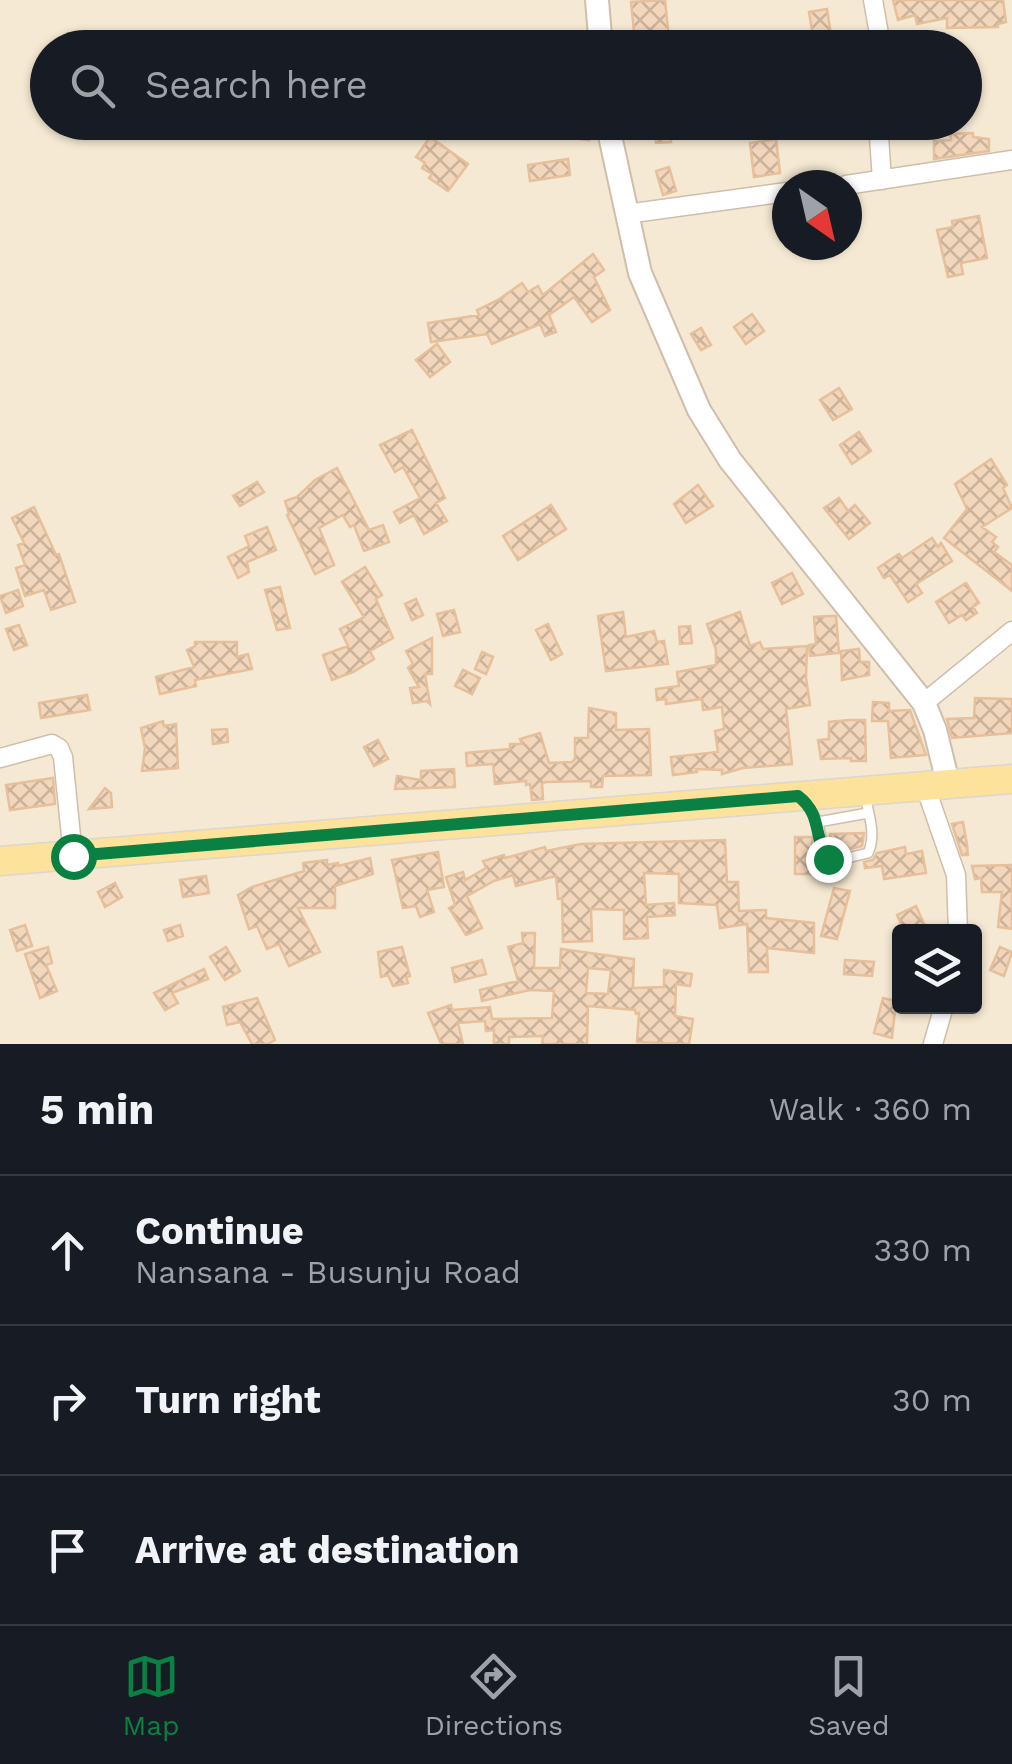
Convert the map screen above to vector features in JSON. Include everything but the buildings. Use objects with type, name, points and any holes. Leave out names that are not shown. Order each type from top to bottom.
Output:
[{"type":"main road","points":[[0,861],[798,796],[866,802],[937,785],[1012,779]]},
{"type":"street","points":[[598,0],[600,30]]},
{"type":"street","points":[[873,0],[877,30]]},
{"type":"street","points":[[612,140],[640,273],[700,410],[720,444],[924,703],[936,730],[937,785],[956,876],[958,924]]},
{"type":"street","points":[[879,140],[882,180]]},
{"type":"street","points":[[862,183],[1012,160]]},
{"type":"street","points":[[626,214],[772,194]]},
{"type":"street","points":[[924,703],[1012,631]]},
{"type":"street","points":[[0,758],[52,744],[60,748],[73,856]]},
{"type":"street","points":[[933,1044],[942,1014]]},
{"type":"lane","points":[[798,796],[818,822],[824,855],[835,861],[868,852],[874,836],[866,802],[818,822]]},
{"type":"shaded area","points":[[0,0],[1012,0],[1012,1044],[0,1044]]},
{"type":"route","points":[[73,856],[798,796],[805,800],[818,822],[828,859]]}]
